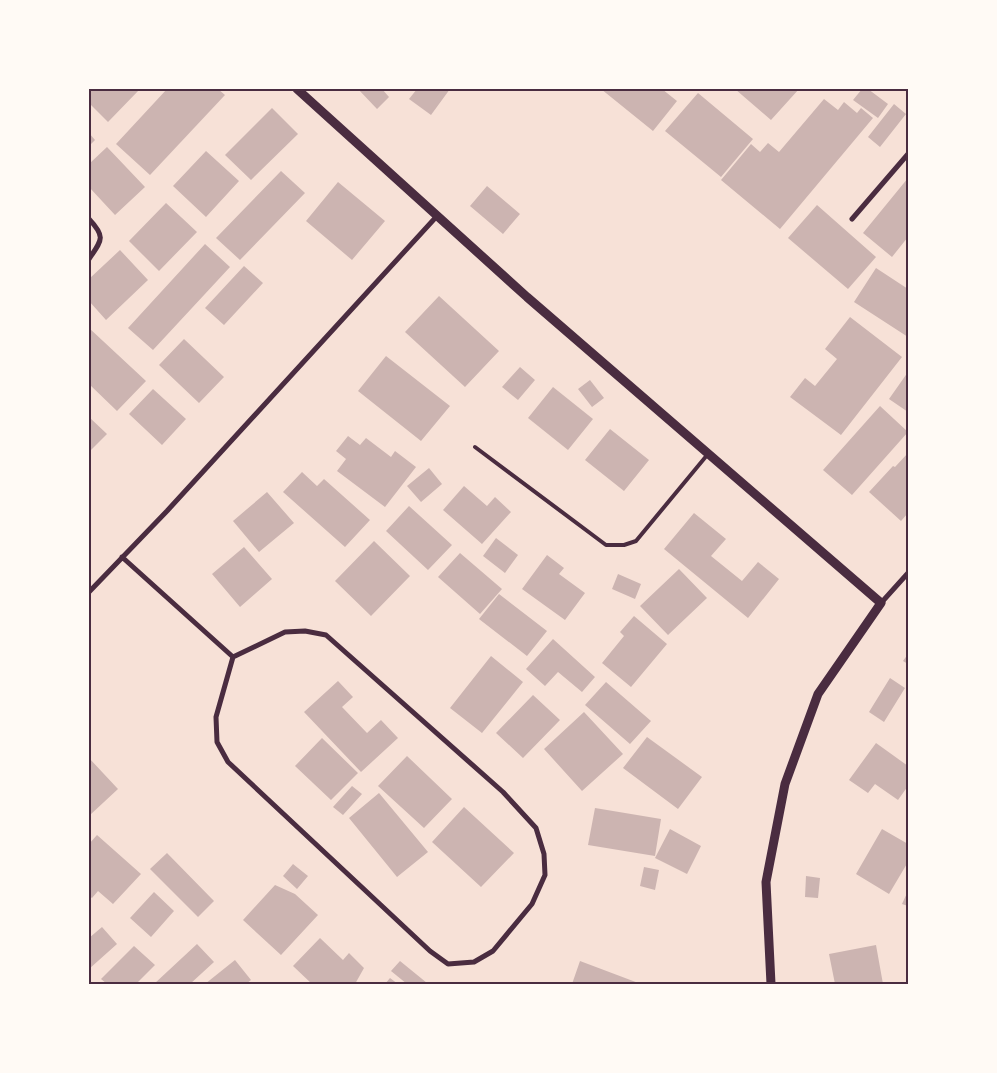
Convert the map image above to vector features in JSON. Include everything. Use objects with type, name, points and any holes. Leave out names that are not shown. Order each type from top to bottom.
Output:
[{"type":"street","points":[[297,89],[527,297],[881,603]]},
{"type":"street","points":[[852,219],[908,154]]},
{"type":"street","points":[[89,592],[167,511],[437,216]]},
{"type":"street","points":[[89,219],[97,227],[101,238],[100,243],[89,259]]},
{"type":"street","points":[[122,558],[232,657]]},
{"type":"street","points":[[771,984],[766,882],[785,784],[818,694],[881,603],[908,573]]},
{"type":"street","points":[[305,631],[326,635],[503,792],[536,828],[544,854],[545,876],[532,904],[492,950],[474,962],[448,964],[430,951],[228,762],[217,742],[216,717],[232,657],[284,632],[305,631]]},
{"type":"lane","points":[[475,447],[606,545],[624,545],[636,540],[708,454]]},
{"type":"building","points":[[89,89],[140,89],[108,122],[89,103]]},
{"type":"building","points":[[167,89],[218,89],[225,95],[150,175],[116,144]]},
{"type":"building","points":[[358,89],[382,89],[389,97],[377,109]]},
{"type":"building","points":[[417,89],[450,89],[431,115],[409,99]]},
{"type":"building","points":[[601,89],[662,89],[677,101],[653,131]]},
{"type":"building","points":[[735,89],[799,89],[771,120]]},
{"type":"building","points":[[862,89],[868,89],[888,104],[878,118],[853,100]]},
{"type":"building","points":[[698,93],[753,139],[721,177],[665,131]]},
{"type":"building","points":[[824,99],[838,110],[844,102],[857,113],[861,108],[873,118],[780,229],[721,180],[751,144],[760,152],[768,143],[779,152]]},
{"type":"building","points":[[894,104],[906,114],[880,147],[868,137]]},
{"type":"building","points":[[272,108],[298,134],[251,180],[225,155]]},
{"type":"building","points":[[89,133],[95,140],[89,146]]},
{"type":"building","points":[[107,147],[145,187],[115,215],[89,187],[89,164]]},
{"type":"building","points":[[206,151],[239,181],[206,217],[173,186]]},
{"type":"building","points":[[281,171],[305,193],[240,260],[216,238]]},
{"type":"building","points":[[908,178],[908,237],[892,257],[863,233]]},
{"type":"building","points":[[338,182],[385,221],[352,260],[306,221]]},
{"type":"building","points":[[487,186],[520,214],[503,234],[470,206]]},
{"type":"building","points":[[166,203],[197,232],[159,271],[129,241]]},
{"type":"building","points":[[817,205],[876,257],[848,289],[788,238]]},
{"type":"building","points":[[205,244],[230,267],[153,350],[128,328]]},
{"type":"building","points":[[120,250],[148,280],[106,320],[89,301],[89,279]]},
{"type":"building","points":[[244,266],[263,283],[224,325],[205,308]]},
{"type":"building","points":[[876,268],[908,289],[908,337],[854,302]]},
{"type":"building","points":[[439,296],[499,351],[465,387],[405,332]]},
{"type":"building","points":[[850,317],[902,357],[841,435],[790,397],[805,378],[815,386],[837,359],[825,349]]},
{"type":"building","points":[[89,328],[146,381],[117,411],[89,384]]},
{"type":"building","points":[[184,339],[224,377],[199,403],[159,365]]},
{"type":"building","points":[[386,356],[450,406],[421,441],[358,391]]},
{"type":"building","points":[[520,367],[535,380],[518,400],[502,387]]},
{"type":"building","points":[[908,372],[908,412],[889,399]]},
{"type":"building","points":[[590,380],[604,398],[592,407],[578,389]]},
{"type":"building","points":[[553,387],[593,419],[568,450],[528,418]]},
{"type":"building","points":[[153,389],[186,419],[162,445],[129,414]]},
{"type":"building","points":[[880,406],[908,432],[852,495],[823,470]]},
{"type":"building","points":[[89,417],[107,434],[89,452]]},
{"type":"building","points":[[610,429],[649,460],[624,491],[585,460]]},
{"type":"building","points":[[348,436],[360,445],[366,438],[391,457],[395,451],[416,467],[385,507],[337,471],[346,459],[336,451]]},
{"type":"building","points":[[908,453],[908,513],[901,521],[869,492]]},
{"type":"building","points":[[429,468],[442,484],[421,502],[407,486]]},
{"type":"building","points":[[302,472],[317,486],[324,479],[370,520],[345,547],[283,492]]},
{"type":"building","points":[[464,486],[487,506],[495,497],[511,512],[482,544],[443,510]]},
{"type":"building","points":[[267,492],[294,523],[259,552],[233,521]]},
{"type":"building","points":[[409,506],[452,545],[428,570],[386,531]]},
{"type":"building","points":[[694,513],[726,539],[711,556],[742,581],[758,562],[779,579],[748,618],[664,549]]},
{"type":"building","points":[[496,538],[518,555],[505,573],[483,556]]},
{"type":"building","points":[[374,541],[410,576],[371,616],[335,581]]},
{"type":"building","points":[[244,547],[272,579],[240,607],[212,574]]},
{"type":"building","points":[[460,553],[502,589],[480,614],[438,577]]},
{"type":"building","points":[[547,555],[564,568],[559,574],[585,593],[565,620],[522,589]]},
{"type":"building","points":[[679,569],[707,598],[668,635],[640,606]]},
{"type":"building","points":[[618,574],[641,584],[635,599],[612,589]]},
{"type":"building","points":[[499,594],[547,631],[527,656],[479,619]]},
{"type":"building","points":[[634,616],[667,644],[631,687],[602,663],[624,636],[620,632]]},
{"type":"building","points":[[553,639],[595,677],[582,692],[558,672],[545,686],[526,669]]},
{"type":"building","points":[[908,654],[908,664],[903,661]]},
{"type":"building","points":[[491,656],[523,682],[482,733],[450,708]]},
{"type":"building","points":[[890,678],[905,688],[884,722],[869,712]]},
{"type":"building","points":[[338,681],[353,697],[342,707],[367,733],[381,720],[398,738],[361,772],[304,712]]},
{"type":"building","points":[[606,682],[651,721],[630,744],[585,705]]},
{"type":"building","points":[[533,695],[560,720],[523,758],[496,733]]},
{"type":"building","points":[[584,712],[623,754],[582,791],[544,749]]},
{"type":"building","points":[[647,737],[702,777],[678,809],[623,768]]},
{"type":"building","points":[[322,738],[358,773],[331,800],[295,766]]},
{"type":"building","points":[[876,743],[908,766],[908,786],[898,800],[875,784],[868,793],[849,780]]},
{"type":"building","points":[[407,756],[452,799],[424,828],[378,786]]},
{"type":"building","points":[[89,758],[118,789],[90,815],[89,813]]},
{"type":"building","points":[[352,786],[362,794],[343,815],[333,807]]},
{"type":"building","points":[[379,793],[428,852],[397,877],[349,818]]},
{"type":"building","points":[[464,807],[514,853],[481,887],[432,842]]},
{"type":"building","points":[[595,808],[661,819],[655,856],[588,845]]},
{"type":"building","points":[[670,829],[701,846],[687,874],[655,858]]},
{"type":"building","points":[[882,829],[908,844],[908,862],[889,894],[856,874]]},
{"type":"building","points":[[97,835],[141,874],[113,904],[98,891],[92,898],[89,896],[89,844]]},
{"type":"building","points":[[167,853],[214,901],[198,917],[150,869]]},
{"type":"building","points":[[293,864],[308,876],[297,889],[283,876]]},
{"type":"building","points":[[644,867],[659,870],[655,890],[640,886]]},
{"type":"building","points":[[806,876],[820,878],[818,898],[805,897]]},
{"type":"building","points":[[275,885],[295,894],[318,915],[281,955],[243,920]]},
{"type":"building","points":[[908,891],[908,906],[902,904]]},
{"type":"building","points":[[154,892],[174,911],[151,937],[130,918]]},
{"type":"building","points":[[102,927],[117,944],[89,969],[89,938]]},
{"type":"building","points":[[320,938],[343,960],[349,953],[364,968],[355,984],[312,984],[293,966]]},
{"type":"building","points":[[197,944],[214,962],[190,984],[154,984]]},
{"type":"building","points":[[876,945],[883,984],[835,984],[829,954]]},
{"type":"building","points":[[134,946],[155,965],[136,984],[107,984],[101,979]]},
{"type":"building","points":[[235,960],[251,980],[246,984],[205,984]]},
{"type":"building","points":[[400,961],[427,983],[407,984],[391,971]]},
{"type":"building","points":[[580,961],[641,984],[572,984]]},
{"type":"building","points":[[390,978],[398,984],[385,984]]}]
